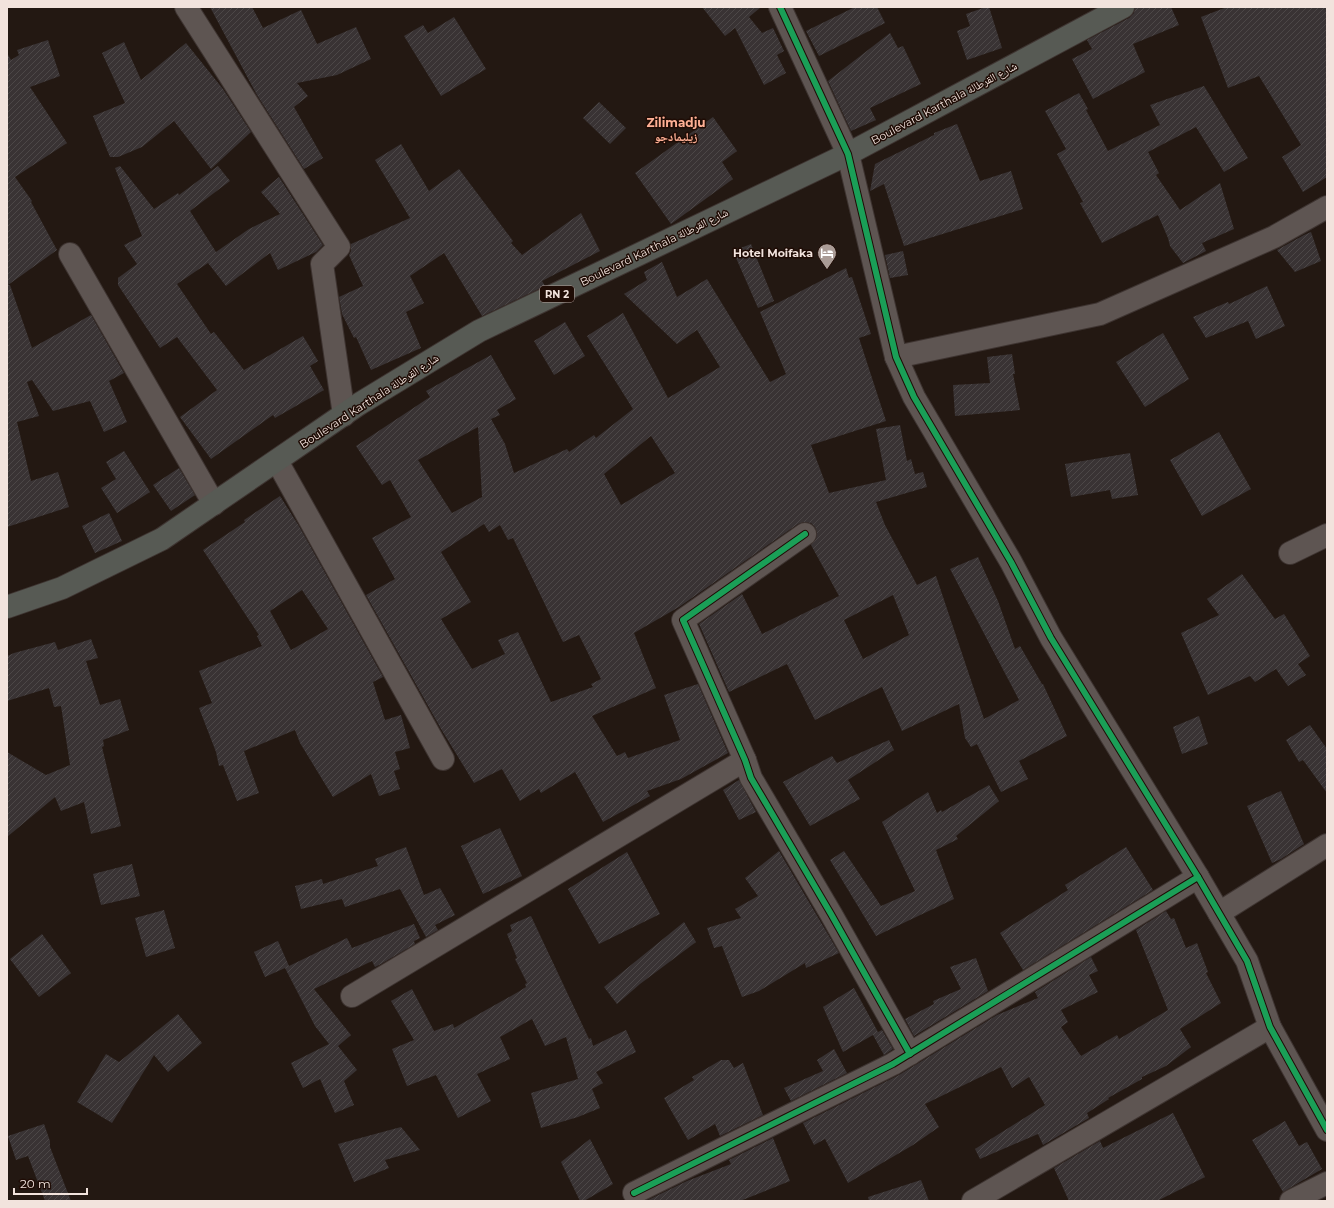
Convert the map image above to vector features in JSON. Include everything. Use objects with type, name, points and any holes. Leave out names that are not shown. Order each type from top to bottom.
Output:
[{"type":"main road","name":"Boulevard Karthala شارع القرطالة","points":[[7,607],[62,588],[162,539],[344,415],[479,331],[848,154],[1123,7]]},
{"type":"street","points":[[186,7],[339,247],[322,264],[344,415]]},
{"type":"street","points":[[780,7],[848,154],[896,357],[914,398],[1011,562],[1051,638],[1247,961],[1270,1027],[1327,1130]]},
{"type":"street","points":[[896,357],[1100,314],[1274,237],[1327,207]]},
{"type":"street","points":[[70,254],[214,504]]},
{"type":"street","points":[[277,461],[443,759]]},
{"type":"street","points":[[805,534],[683,620],[745,760],[751,778],[831,914],[910,1054]]},
{"type":"street","points":[[1290,553],[1327,535]]},
{"type":"street","points":[[352,996],[745,760]]},
{"type":"street","points":[[1219,913],[1327,845]]},
{"type":"street","points":[[634,1193],[886,1068],[1198,878]]},
{"type":"street","points":[[973,1201],[1270,1027]]},
{"type":"street","points":[[1291,1201],[1327,1183]]},
{"type":"building","points":[[210,7],[252,7],[263,28],[301,10],[317,44],[356,27],[371,59],[337,75],[297,83],[308,96],[294,107],[323,158],[304,169],[257,95]]},
{"type":"building","points":[[702,7],[761,7],[749,17],[762,33],[773,28],[784,51],[777,55],[786,73],[764,85],[735,28],[725,36]]},
{"type":"building","points":[[855,7],[877,7],[885,23],[819,56],[806,31]]},
{"type":"building","points":[[989,7],[1002,48],[967,60],[957,31],[970,26],[966,14]]},
{"type":"building","points":[[1135,7],[1171,7],[1179,25],[1133,44],[1145,72],[1093,99],[1072,59],[1092,49],[1087,40],[1129,18],[1134,13]]},
{"type":"building","points":[[1227,7],[1327,7],[1327,177],[1303,192],[1282,157],[1301,145],[1259,76],[1228,88],[1201,17]]},
{"type":"building","points":[[454,17],[486,69],[441,96],[404,36],[423,25],[428,33]]},
{"type":"building","points":[[890,33],[898,48],[903,46],[921,84],[870,108],[876,120],[851,131],[828,81]]},
{"type":"building","points":[[48,40],[60,76],[30,87],[67,143],[15,177],[32,201],[31,202],[57,250],[8,285],[10,285],[32,348],[91,315],[124,373],[109,381],[127,422],[104,432],[90,401],[53,411],[32,380],[27,382],[39,416],[17,422],[31,481],[58,472],[69,507],[7,527],[7,53],[11,60],[19,55],[17,50]]},
{"type":"building","points":[[124,42],[141,80],[186,43],[223,89],[251,132],[211,169],[174,121],[142,147],[118,157],[110,157],[93,116],[125,103],[102,53]]},
{"type":"building","points":[[1204,86],[1248,158],[1224,172],[1196,127],[1148,152],[1159,173],[1156,175],[1180,210],[1220,183],[1234,229],[1202,243],[1206,251],[1183,263],[1170,246],[1158,215],[1102,243],[1080,203],[1083,202],[1057,154],[1066,149],[1045,111],[1079,93],[1088,109],[1086,110],[1108,151],[1160,125],[1150,105]]},
{"type":"building","points":[[599,102],[626,128],[610,144],[583,118]]},
{"type":"building","points":[[713,117],[737,151],[722,162],[733,179],[671,224],[635,173]]},
{"type":"building","points":[[957,124],[980,181],[1011,171],[1023,209],[904,246],[884,184],[870,191],[875,164],[934,135],[934,133]]},
{"type":"building","points":[[401,144],[429,191],[459,169],[513,241],[511,243],[522,255],[581,213],[600,251],[542,281],[545,286],[482,316],[444,253],[410,276],[424,303],[406,312],[421,348],[371,370],[356,337],[354,338],[342,314],[339,297],[363,286],[349,255],[351,251],[351,244],[410,218],[375,160]]},
{"type":"building","points":[[120,166],[154,209],[178,193],[179,195],[218,166],[230,181],[190,211],[216,252],[249,229],[280,214],[261,192],[279,177],[323,245],[316,252],[278,270],[270,253],[226,286],[208,263],[177,284],[211,334],[214,332],[244,370],[303,336],[318,361],[310,366],[324,390],[275,418],[273,415],[211,459],[180,417],[217,390],[177,337],[160,348],[118,285],[118,278],[137,264],[124,245],[142,236],[115,168]]},
{"type":"building","points":[[1311,232],[1321,261],[1295,272],[1277,250]]},
{"type":"building","points":[[751,244],[774,301],[758,308],[733,251]]},
{"type":"building","points":[[903,251],[908,275],[890,278],[885,255]]},
{"type":"building","points":[[662,262],[677,297],[707,279],[770,382],[786,374],[760,312],[846,268],[849,278],[852,277],[871,334],[859,338],[886,421],[811,445],[829,493],[886,480],[876,429],[900,425],[907,461],[911,459],[915,474],[923,472],[927,487],[876,502],[885,525],[917,585],[936,576],[984,719],[1019,700],[950,569],[978,557],[998,601],[1015,649],[1020,646],[1043,684],[1067,736],[1019,761],[1028,779],[1001,792],[977,744],[971,747],[965,738],[959,704],[902,731],[882,687],[815,720],[787,664],[729,692],[699,624],[742,594],[762,634],[839,596],[811,545],[816,539],[817,533],[815,527],[811,523],[804,522],[798,524],[679,607],[634,633],[656,688],[592,716],[617,756],[625,752],[628,758],[680,740],[664,695],[698,684],[728,753],[681,779],[647,791],[650,796],[603,822],[575,772],[541,793],[539,789],[520,801],[502,769],[474,783],[441,729],[366,595],[395,579],[372,538],[411,517],[390,480],[382,485],[356,446],[430,397],[426,391],[491,355],[516,399],[497,410],[500,415],[491,419],[505,444],[514,473],[567,449],[569,452],[594,435],[596,438],[633,409],[587,336],[623,313],[668,398],[720,367],[697,330],[677,344],[624,294],[647,280],[644,272]],"holes":[[[478,427],[482,497],[452,513],[418,460]],[[651,436],[675,473],[621,505],[604,474]],[[484,524],[489,532],[500,525],[508,540],[513,538],[563,642],[579,635],[601,679],[591,684],[593,687],[551,702],[518,632],[498,640],[505,654],[472,669],[441,619],[471,602],[441,552]],[[893,595],[909,635],[863,659],[844,620]]]},
{"type":"building","points":[[1267,286],[1285,326],[1256,339],[1248,321],[1206,338],[1193,317],[1228,302],[1229,304]]},
{"type":"building","points":[[565,322],[585,356],[554,375],[534,341]]},
{"type":"building","points":[[1163,333],[1189,379],[1145,407],[1116,362]]},
{"type":"building","points":[[1012,354],[1015,374],[1013,374],[1020,410],[955,416],[953,385],[990,383],[987,357]]},
{"type":"building","points":[[1219,432],[1251,489],[1202,516],[1170,460]]},
{"type":"building","points":[[124,451],[150,492],[117,513],[101,488],[116,479],[106,462]]},
{"type":"building","points":[[1130,453],[1138,495],[1112,499],[1110,490],[1071,497],[1065,464]]},
{"type":"building","points":[[179,468],[195,495],[171,511],[153,485]]},
{"type":"building","points":[[280,496],[299,526],[383,677],[373,682],[385,720],[401,715],[410,748],[395,752],[400,769],[394,771],[400,789],[379,796],[371,774],[333,797],[300,743],[295,730],[244,751],[259,793],[237,801],[223,765],[219,766],[216,752],[199,708],[212,703],[199,671],[262,646],[257,636],[259,635],[203,550],[245,522],[244,520]],"holes":[[[302,590],[328,629],[291,650],[270,611]]]},
{"type":"building","points":[[109,513],[122,541],[95,553],[82,526]]},
{"type":"building","points":[[1242,574],[1275,619],[1284,614],[1310,656],[1298,664],[1306,675],[1288,686],[1276,669],[1255,682],[1250,676],[1208,695],[1181,633],[1219,615],[1207,599]]},
{"type":"building","points":[[91,639],[98,658],[86,661],[100,705],[120,699],[129,730],[103,740],[104,746],[102,747],[121,826],[91,834],[84,802],[61,811],[55,797],[7,837],[7,752],[46,775],[70,765],[61,706],[54,707],[49,688],[7,701],[7,656],[55,642],[58,650]]},
{"type":"building","points":[[1199,716],[1208,744],[1182,754],[1173,727]]},
{"type":"building","points":[[1310,725],[1327,749],[1327,793],[1303,760],[1299,762],[1286,740]]},
{"type":"building","points":[[889,740],[894,750],[848,780],[860,799],[810,826],[783,782],[832,756],[837,763]]},
{"type":"building","points":[[739,780],[756,812],[739,820],[723,790]]},
{"type":"building","points":[[989,785],[999,801],[956,836],[958,839],[936,850],[954,899],[876,936],[830,860],[844,851],[881,906],[915,891],[882,822],[928,792],[937,813],[941,810],[942,812]]},
{"type":"building","points":[[1281,791],[1304,844],[1272,863],[1247,806]]},
{"type":"building","points":[[500,828],[522,876],[483,894],[461,846]]},
{"type":"building","points":[[406,847],[424,895],[440,888],[455,915],[435,925],[438,930],[426,937],[400,889],[345,907],[342,899],[301,909],[295,886],[322,879],[323,884],[378,866],[375,859]]},
{"type":"building","points":[[1126,847],[1153,890],[1023,970],[1000,933],[1068,890],[1065,885]]},
{"type":"building","points":[[779,851],[839,953],[806,968],[805,963],[759,991],[742,997],[722,946],[714,948],[707,928],[741,918],[735,909],[758,896],[745,878]]},
{"type":"building","points":[[627,852],[660,914],[599,944],[568,889]]},
{"type":"building","points":[[132,864],[140,896],[101,905],[93,874]]},
{"type":"building","points":[[164,910],[175,948],[146,957],[135,918]]},
{"type":"building","points":[[1166,911],[1171,919],[1174,918],[1186,948],[1197,943],[1208,972],[1206,973],[1221,1003],[1180,1029],[1191,1047],[1166,1066],[1142,1077],[1142,1079],[1108,1098],[1109,1099],[1087,1113],[1089,1118],[1043,1145],[1038,1134],[980,1159],[975,1149],[1045,1105],[1029,1077],[1012,1088],[1001,1067],[925,1104],[939,1127],[913,1145],[848,1183],[825,1139],[814,1145],[803,1123],[899,1075],[997,1015],[1038,998],[1035,992],[1091,957],[1098,971],[1089,975],[1098,992],[1061,1010],[1068,1022],[1061,1027],[1081,1056],[1117,1035],[1119,1039],[1168,1010],[1136,930]]},
{"type":"building","points":[[531,916],[589,1039],[591,1038],[593,1046],[626,1030],[636,1052],[596,1072],[603,1083],[592,1089],[600,1108],[578,1117],[541,1128],[531,1093],[578,1079],[566,1037],[545,1046],[532,1019],[500,1037],[510,1059],[477,1074],[491,1101],[458,1118],[436,1075],[407,1086],[392,1049],[414,1040],[391,1001],[412,989],[434,1031],[453,1024],[454,1028],[518,992],[526,987],[525,984],[527,983],[515,959],[517,958],[507,934],[512,931],[510,925]]},
{"type":"building","points":[[684,922],[696,942],[640,984],[617,1004],[604,987]]},
{"type":"building","points":[[414,924],[420,938],[414,941],[415,944],[375,967],[372,961],[314,989],[351,1035],[338,1046],[357,1070],[344,1081],[354,1105],[335,1113],[320,1079],[303,1088],[291,1063],[329,1044],[315,1026],[285,968],[265,977],[254,952],[278,941],[289,966],[347,938],[352,948]]},
{"type":"building","points":[[42,934],[71,973],[39,997],[10,959]]},
{"type":"building","points":[[976,958],[988,991],[914,1036],[905,1019],[934,1004],[933,1001],[961,989],[950,967]]},
{"type":"building","points":[[854,988],[878,1032],[882,1030],[893,1049],[884,1055],[873,1035],[843,1052],[823,1007]]},
{"type":"building","points":[[178,1014],[202,1043],[168,1072],[154,1055],[112,1123],[77,1102],[106,1054],[119,1062]]},
{"type":"building","points":[[834,1049],[847,1073],[791,1101],[784,1088],[823,1071],[817,1060]]},
{"type":"building","points":[[721,1060],[729,1060],[734,1068],[743,1063],[763,1115],[720,1136],[715,1124],[688,1140],[664,1098],[694,1080],[692,1077]]},
{"type":"building","points":[[1173,1113],[1205,1177],[1157,1201],[1069,1201],[1054,1168],[1100,1141],[1103,1148]]},
{"type":"building","points":[[1285,1121],[1299,1146],[1307,1142],[1322,1169],[1283,1192],[1252,1140]]},
{"type":"building","points":[[44,1124],[50,1141],[50,1147],[71,1201],[45,1201],[28,1156],[16,1160],[8,1136]]},
{"type":"building","points":[[401,1127],[420,1150],[385,1160],[389,1168],[354,1182],[338,1144]]},
{"type":"building","points":[[773,1138],[790,1181],[740,1201],[646,1201],[687,1181],[731,1164],[729,1160]]},
{"type":"building","points":[[590,1139],[613,1184],[584,1201],[580,1201],[561,1162]]},
{"type":"building","points":[[921,1180],[929,1201],[869,1201],[868,1197]]},
{"type":"cycle path","points":[[780,7],[848,154],[896,357],[914,397],[1011,562],[1051,638],[1198,877],[1247,961],[1270,1027],[1327,1130]]},
{"type":"cycle path","points":[[805,534],[683,620],[745,760],[751,778],[831,914],[910,1054]]},
{"type":"cycle path","points":[[634,1193],[893,1064],[1198,877]]},
{"type":"place","name":"Hotel Moifaka","points":[[827,270]]},
{"type":"district","name":"Zilimadju زيليمادجو","points":[[676,129]]}]
